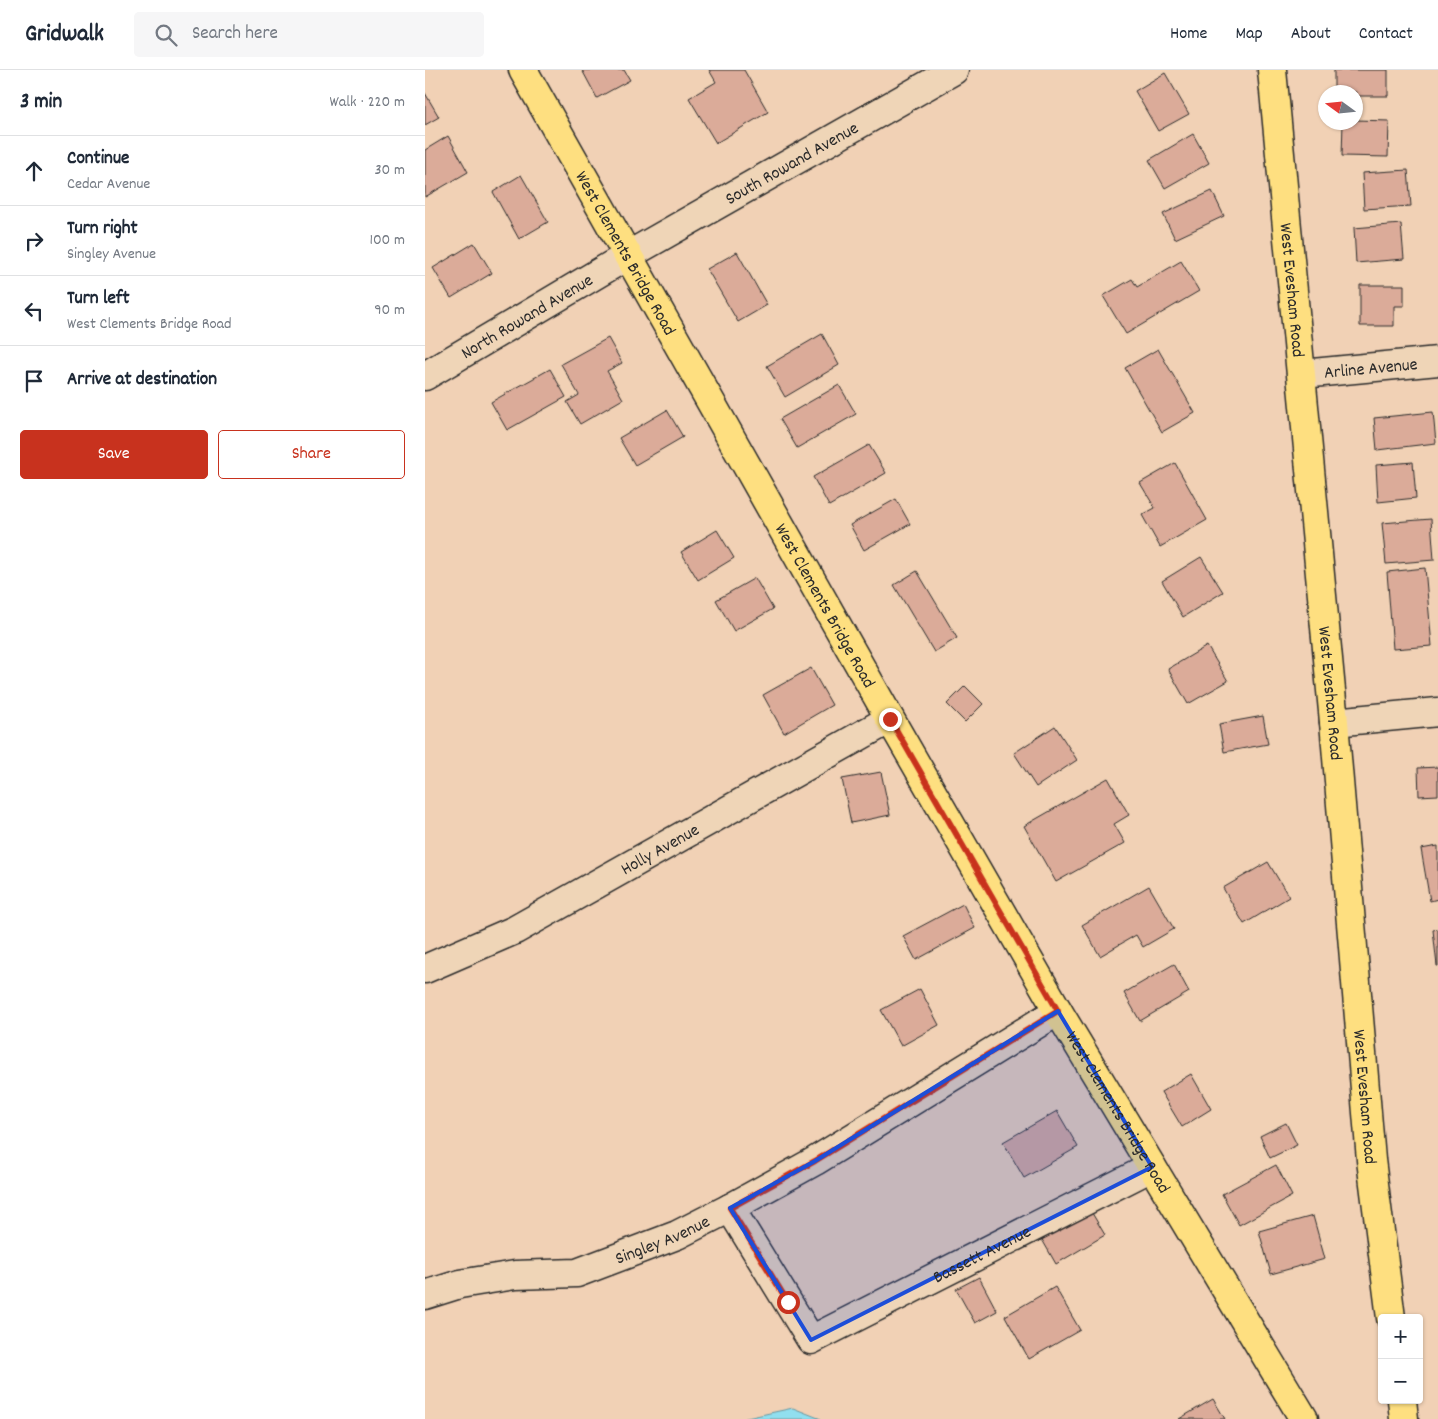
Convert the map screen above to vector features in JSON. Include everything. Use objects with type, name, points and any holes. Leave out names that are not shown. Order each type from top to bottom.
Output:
[{"type":"main road","name":"West Clements Bridge Road","points":[[523,70],[890,719],[1058,1011],[1304,1419]]},
{"type":"main road","name":"West Evesham Road","points":[[1272,70],[1334,722],[1371,1160],[1390,1314]]},
{"type":"main road","points":[[1402,1404],[1404,1419]]},
{"type":"street","name":"South Rowand Avenue","points":[[627,256],[954,70]]},
{"type":"street","name":"North Rowand Avenue","points":[[425,376],[627,256]]},
{"type":"street","name":"Arline Avenue","points":[[1302,374],[1438,360]]},
{"type":"street","points":[[1334,722],[1438,712]]},
{"type":"street","name":"Holly Avenue","points":[[425,969],[515,930],[890,719]]},
{"type":"street","name":"Singley Avenue","points":[[425,1296],[460,1284],[506,1276],[577,1273],[677,1235],[815,1161],[1058,1011]]},
{"type":"street","name":"Bassett Avenue","points":[[730,1208],[811,1340],[1152,1167]]},
{"type":"highlighted area","points":[[1058,1011],[1152,1167],[811,1340],[730,1208],[815,1161]]},
{"type":"water","points":[[793,1408],[821,1419],[742,1419]]},
{"type":"building","points":[[582,70],[624,70],[630,80],[597,98]]},
{"type":"building","points":[[709,70],[744,70],[768,112],[716,143],[689,98],[716,82]]},
{"type":"building","points":[[1334,70],[1388,70],[1388,96],[1363,96],[1363,85],[1334,85]]},
{"type":"building","points":[[1165,73],[1189,114],[1158,131],[1135,91]]},
{"type":"building","points":[[425,93],[439,117],[425,125]]},
{"type":"building","points":[[1363,120],[1389,121],[1388,157],[1342,156],[1343,130],[1363,130]]},
{"type":"building","points":[[1193,134],[1209,163],[1165,188],[1149,160]]},
{"type":"building","points":[[448,136],[468,172],[425,197],[425,150]]},
{"type":"building","points":[[1408,170],[1411,206],[1364,209],[1362,173]]},
{"type":"building","points":[[521,175],[548,222],[519,239],[493,192]]},
{"type":"building","points":[[1212,191],[1224,216],[1175,239],[1163,214]]},
{"type":"building","points":[[1401,224],[1404,259],[1356,263],[1354,228]]},
{"type":"building","points":[[474,243],[492,273],[451,298],[433,268]]},
{"type":"building","points":[[737,252],[767,305],[738,322],[707,269]]},
{"type":"building","points":[[1181,261],[1199,291],[1126,334],[1103,296],[1132,279],[1137,287]]},
{"type":"building","points":[[1360,285],[1404,285],[1404,306],[1394,306],[1394,326],[1360,326]]},
{"type":"building","points":[[822,334],[839,365],[785,397],[767,366]]},
{"type":"building","points":[[608,338],[622,363],[607,371],[623,399],[580,424],[567,402],[579,395],[561,364]]},
{"type":"building","points":[[1158,349],[1195,413],[1162,432],[1125,368]]},
{"type":"building","points":[[550,369],[566,397],[507,430],[491,402]]},
{"type":"building","points":[[839,385],[856,414],[797,448],[780,419]]},
{"type":"building","points":[[667,410],[683,437],[635,465],[619,438]]},
{"type":"building","points":[[1433,412],[1436,443],[1377,450],[1374,418]]},
{"type":"building","points":[[869,445],[886,473],[829,506],[813,477]]},
{"type":"building","points":[[1413,462],[1416,498],[1378,502],[1376,465]]},
{"type":"building","points":[[1175,463],[1207,520],[1160,547],[1142,515],[1155,508],[1140,483]]},
{"type":"building","points":[[896,499],[910,524],[864,550],[850,525]]},
{"type":"building","points":[[1431,519],[1434,560],[1386,564],[1382,523]]},
{"type":"building","points":[[717,530],[734,558],[698,580],[681,552]]},
{"type":"building","points":[[1201,557],[1223,592],[1183,617],[1162,581]]},
{"type":"building","points":[[1425,568],[1432,646],[1393,649],[1387,572]]},
{"type":"building","points":[[917,571],[957,638],[934,652],[894,585]]},
{"type":"building","points":[[755,578],[773,609],[734,631],[716,600]]},
{"type":"building","points":[[1207,646],[1228,681],[1188,704],[1168,669]]},
{"type":"building","points":[[811,668],[832,705],[784,733],[763,695]]},
{"type":"building","points":[[965,686],[983,704],[965,722],[947,704]]},
{"type":"building","points":[[1263,716],[1268,744],[1224,752],[1219,724]]},
{"type":"building","points":[[1055,726],[1077,760],[1036,787],[1014,753]]},
{"type":"building","points":[[1438,767],[1438,795],[1419,796],[1418,768]]},
{"type":"building","points":[[881,772],[890,815],[851,823],[842,779]]},
{"type":"building","points":[[1108,778],[1129,815],[1114,824],[1125,843],[1056,882],[1024,826]]},
{"type":"building","points":[[1438,846],[1438,899],[1430,901],[1421,849]]},
{"type":"building","points":[[1268,862],[1289,897],[1244,924],[1223,888]]},
{"type":"building","points":[[1149,886],[1174,929],[1143,947],[1136,935],[1100,956],[1082,925]]},
{"type":"building","points":[[963,904],[975,928],[916,960],[903,936]]},
{"type":"building","points":[[1438,929],[1438,966],[1437,966],[1433,930]]},
{"type":"building","points":[[1174,964],[1189,992],[1140,1021],[1124,993]]},
{"type":"building","points":[[920,989],[939,1025],[901,1046],[881,1010]]},
{"type":"building","points":[[1191,1074],[1211,1109],[1182,1127],[1161,1092]]},
{"type":"building","points":[[1057,1111],[1078,1147],[1024,1178],[1003,1142]]},
{"type":"building","points":[[1286,1123],[1297,1145],[1270,1158],[1260,1136]]},
{"type":"building","points":[[1276,1165],[1292,1196],[1239,1225],[1222,1194]]},
{"type":"building","points":[[1089,1208],[1105,1235],[1056,1264],[1040,1236]]},
{"type":"building","points":[[1313,1216],[1325,1259],[1271,1274],[1259,1231]]},
{"type":"building","points":[[979,1277],[997,1311],[975,1323],[956,1289]]},
{"type":"building","points":[[1055,1287],[1080,1330],[1029,1359],[1005,1316]]},
{"type":"building","points":[[1213,1399],[1225,1419],[1179,1419]]},
{"type":"route","points":[[788,1302],[730,1208],[815,1161],[1058,1011],[890,719]]}]
